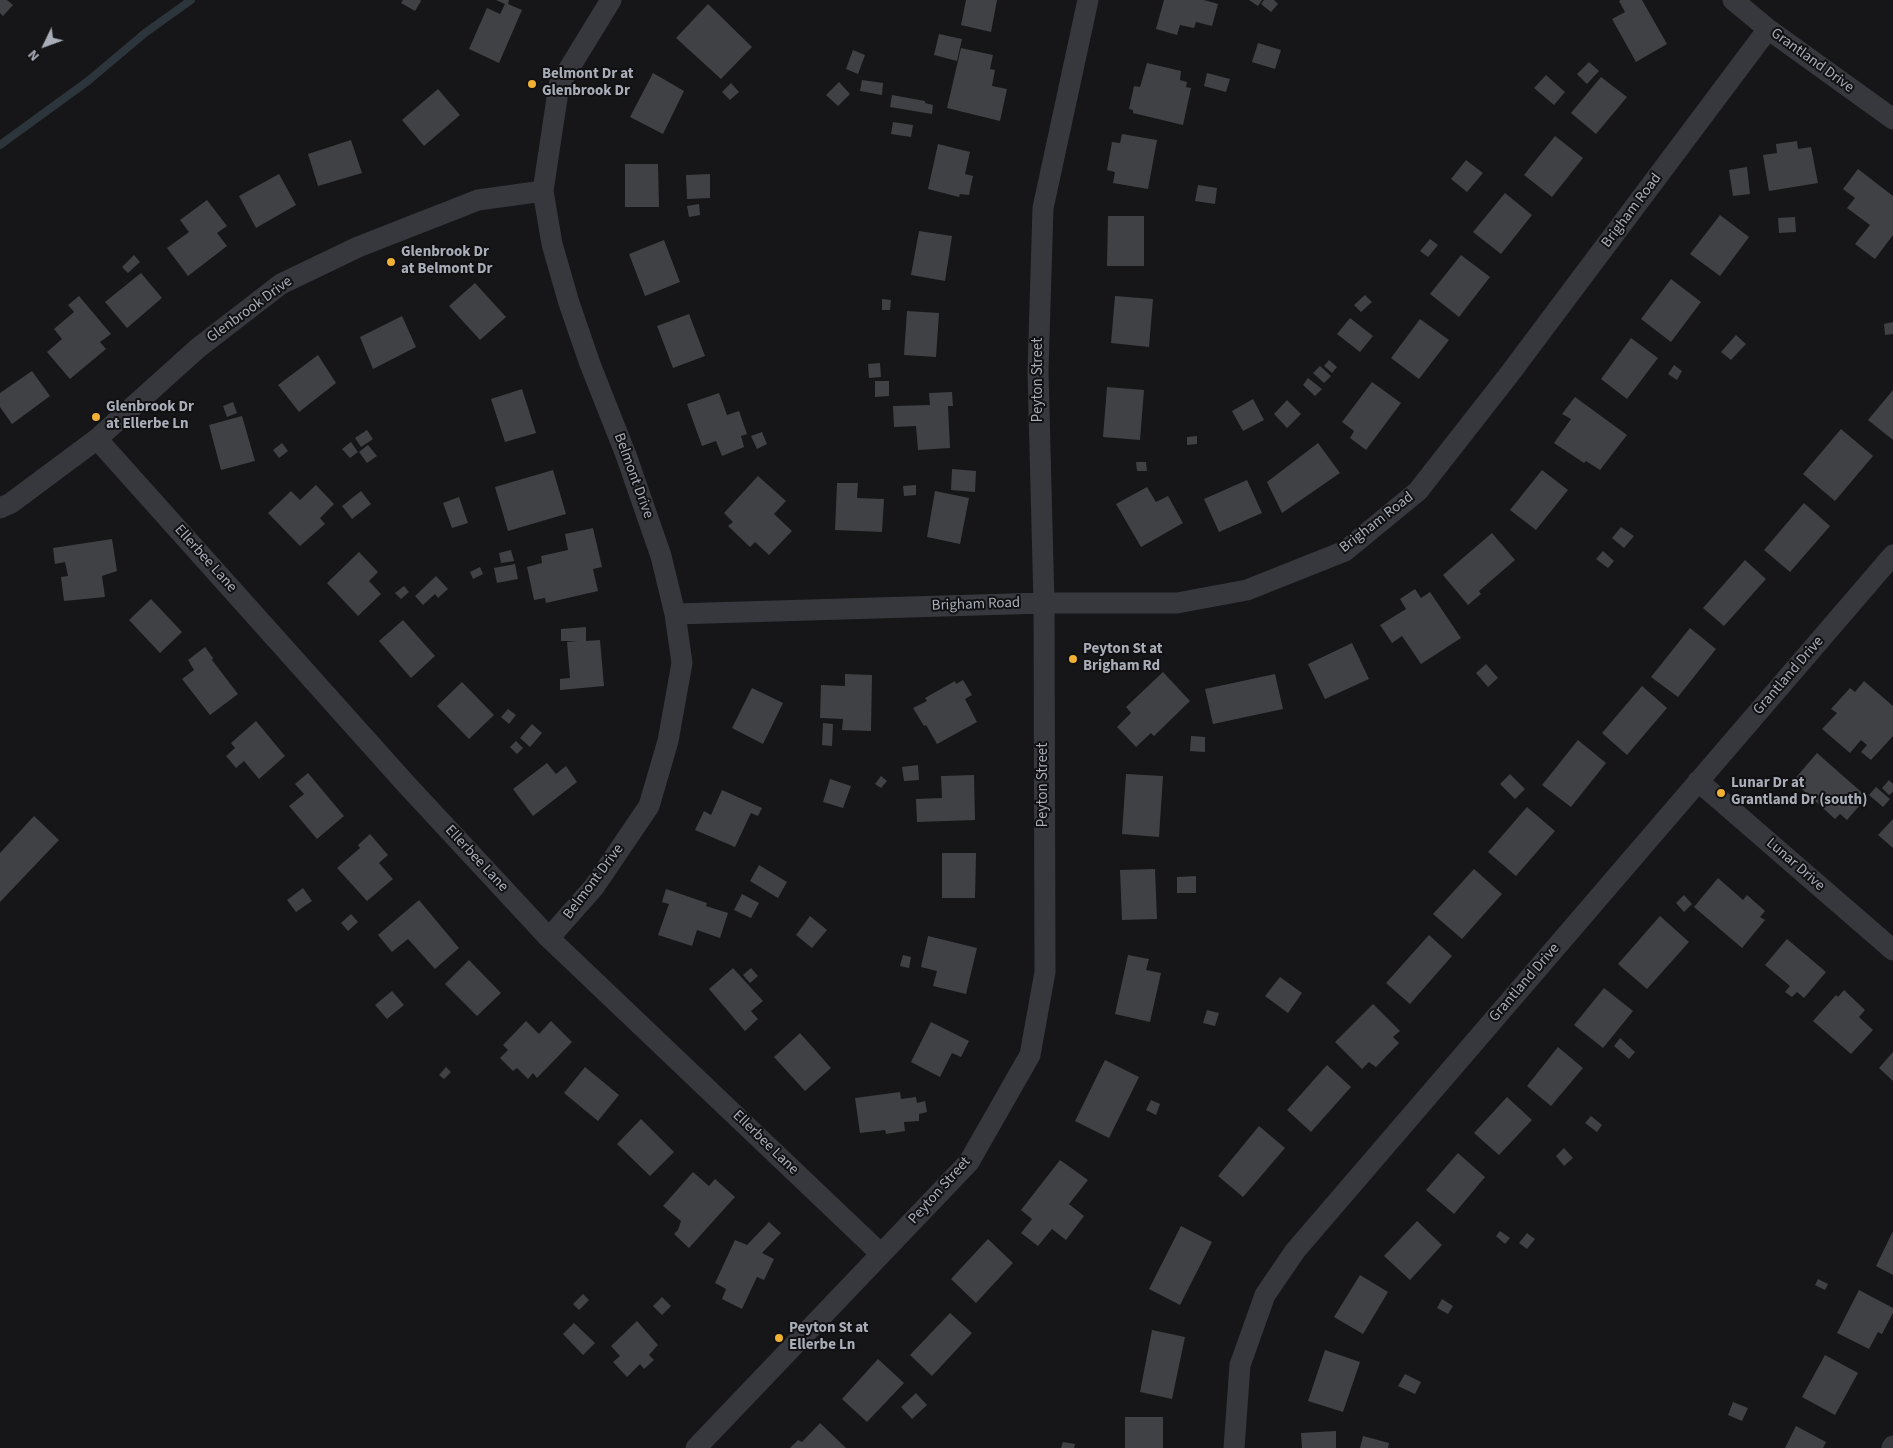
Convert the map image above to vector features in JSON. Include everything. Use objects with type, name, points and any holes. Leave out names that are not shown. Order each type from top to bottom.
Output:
[{"type":"street","name":"Belmont Drive","points":[[549,938],[594,887],[649,806],[668,742],[682,663],[675,614],[658,547],[569,302],[552,244],[543,190],[559,84],[611,0]]},
{"type":"street","name":"Peyton Street","points":[[696,1448],[969,1162],[1030,1055],[1045,972],[1044,604],[1038,371],[1043,208],[1088,0]]},
{"type":"street","name":"Grantland Drive","points":[[1733,0],[1768,29],[1893,119]]},
{"type":"street","name":"Brigham Road","points":[[675,614],[1044,604],[1177,603],[1247,590],[1345,551],[1418,491],[1508,376],[1768,29]]},
{"type":"street","name":"Glenbrook Drive","points":[[0,508],[11,503],[97,439],[198,348],[281,284],[358,247],[478,200],[543,190]]},
{"type":"street","name":"Ellerbee Lane","points":[[97,439],[406,784],[549,938],[881,1254]]},
{"type":"street","name":"Grantland Drive","points":[[1234,1448],[1240,1365],[1265,1295],[1295,1251],[1893,555]]},
{"type":"street","name":"Lunar Drive","points":[[1698,781],[1893,950]]},
{"type":"building","points":[[0,0],[7,0],[13,5],[3,16],[0,13]]},
{"type":"building","points":[[403,0],[421,1],[415,11],[401,3]]},
{"type":"building","points":[[496,0],[509,0],[508,4],[522,10],[499,63],[469,49],[487,8],[500,14],[505,4]]},
{"type":"building","points":[[966,0],[997,0],[991,32],[961,25]]},
{"type":"building","points":[[1164,0],[1204,0],[1218,4],[1212,26],[1196,22],[1194,28],[1180,25],[1177,35],[1156,29]]},
{"type":"building","points":[[1249,0],[1262,0],[1258,6]]},
{"type":"building","points":[[1264,0],[1274,0],[1278,4],[1271,12],[1261,4]]},
{"type":"building","points":[[1642,0],[1667,44],[1636,62],[1612,19],[1625,12],[1619,1]]},
{"type":"building","points":[[708,4],[752,47],[721,79],[676,38]]},
{"type":"building","points":[[939,34],[962,39],[957,61],[934,55]]},
{"type":"building","points":[[1258,43],[1281,50],[1275,69],[1252,62]]},
{"type":"building","points":[[961,48],[993,55],[990,69],[995,70],[992,86],[1007,89],[1000,121],[947,108]]},
{"type":"building","points":[[853,50],[865,55],[858,74],[846,69]]},
{"type":"building","points":[[1589,62],[1599,71],[1587,84],[1577,74]]},
{"type":"building","points":[[1147,63],[1181,71],[1180,80],[1187,82],[1186,87],[1191,88],[1183,125],[1133,113],[1133,110],[1129,109],[1134,86],[1140,87]]},
{"type":"building","points":[[653,73],[684,91],[663,134],[630,117]]},
{"type":"building","points":[[1207,73],[1230,79],[1226,92],[1204,86]]},
{"type":"building","points":[[1546,75],[1565,92],[1554,105],[1534,88]]},
{"type":"building","points":[[1601,77],[1627,97],[1596,134],[1571,113]]},
{"type":"building","points":[[862,80],[883,83],[882,95],[860,91]]},
{"type":"building","points":[[839,82],[850,94],[838,106],[826,95]]},
{"type":"building","points":[[731,83],[739,92],[730,100],[722,92]]},
{"type":"building","points":[[438,89],[460,115],[424,146],[402,120]]},
{"type":"building","points":[[892,95],[925,101],[925,103],[933,105],[932,114],[890,107]]},
{"type":"building","points":[[893,122],[913,125],[911,137],[891,134]]},
{"type":"building","points":[[1122,134],[1157,140],[1148,189],[1113,183],[1115,172],[1107,170],[1112,142],[1120,143]]},
{"type":"building","points":[[1555,136],[1583,158],[1552,197],[1524,175]]},
{"type":"building","points":[[351,140],[362,173],[318,186],[308,154]]},
{"type":"building","points":[[1797,141],[1798,149],[1811,147],[1818,183],[1769,191],[1763,155],[1777,153],[1776,144]]},
{"type":"building","points":[[938,144],[970,152],[965,174],[973,176],[969,195],[960,194],[959,197],[928,189]]},
{"type":"building","points":[[1466,160],[1483,173],[1467,192],[1451,179]]},
{"type":"building","points":[[625,164],[658,164],[659,207],[625,207]]},
{"type":"building","points":[[1747,167],[1750,194],[1733,196],[1729,170]]},
{"type":"building","points":[[1858,169],[1893,196],[1893,235],[1875,259],[1855,244],[1870,225],[1847,208],[1855,198],[1843,189]]},
{"type":"building","points":[[279,174],[296,205],[256,228],[239,196]]},
{"type":"building","points":[[710,174],[710,198],[687,199],[686,175]]},
{"type":"building","points":[[1198,185],[1217,188],[1215,204],[1195,201]]},
{"type":"building","points":[[1505,193],[1532,215],[1501,254],[1473,232]]},
{"type":"building","points":[[207,200],[227,226],[217,233],[227,246],[188,276],[167,248],[189,232],[180,220]]},
{"type":"building","points":[[699,204],[700,215],[689,217],[687,206]]},
{"type":"building","points":[[1720,215],[1749,237],[1720,276],[1690,254]]},
{"type":"building","points":[[1108,216],[1144,216],[1144,266],[1107,266]]},
{"type":"building","points":[[1795,217],[1796,232],[1779,233],[1778,218]]},
{"type":"building","points":[[919,231],[952,236],[945,281],[911,275]]},
{"type":"building","points":[[1430,239],[1438,245],[1428,257],[1420,251]]},
{"type":"building","points":[[664,240],[680,282],[645,296],[629,254]]},
{"type":"building","points":[[134,255],[140,262],[128,273],[122,267]]},
{"type":"building","points":[[1461,255],[1490,277],[1459,317],[1430,294]]},
{"type":"building","points":[[141,273],[162,298],[127,328],[105,302]]},
{"type":"building","points":[[1671,279],[1701,302],[1671,342],[1641,319]]},
{"type":"building","points":[[475,283],[506,317],[480,340],[449,306]]},
{"type":"building","points":[[1365,295],[1372,302],[1361,312],[1354,305]]},
{"type":"building","points":[[79,296],[111,334],[100,342],[106,349],[70,379],[47,352],[62,339],[54,329],[74,312],[68,305]]},
{"type":"building","points":[[1115,296],[1153,299],[1149,347],[1111,343]]},
{"type":"building","points":[[882,299],[891,300],[890,310],[882,310]]},
{"type":"building","points":[[907,311],[939,313],[936,357],[904,355]]},
{"type":"building","points":[[689,314],[705,356],[673,368],[657,326]]},
{"type":"building","points":[[402,316],[416,347],[373,369],[360,337]]},
{"type":"building","points":[[1350,318],[1373,336],[1360,352],[1337,334]]},
{"type":"building","points":[[1420,319],[1449,340],[1419,379],[1391,358]]},
{"type":"building","points":[[1893,322],[1893,334],[1885,335],[1884,324]]},
{"type":"building","points":[[1736,335],[1746,344],[1731,360],[1721,352]]},
{"type":"building","points":[[1631,338],[1658,358],[1627,399],[1601,379]]},
{"type":"building","points":[[318,355],[336,383],[299,412],[278,385]]},
{"type":"building","points":[[1329,360],[1337,367],[1332,373],[1324,366]]},
{"type":"building","points":[[880,363],[881,377],[869,378],[868,364]]},
{"type":"building","points":[[1674,365],[1682,371],[1677,380],[1668,374]]},
{"type":"building","points":[[1320,366],[1331,376],[1324,383],[1313,373]]},
{"type":"building","points":[[32,371],[50,396],[12,424],[0,407],[0,393]]},
{"type":"building","points":[[1308,378],[1322,389],[1315,396],[1303,385]]},
{"type":"building","points":[[875,381],[889,381],[889,396],[875,397]]},
{"type":"building","points":[[1372,382],[1401,403],[1366,450],[1350,438],[1354,431],[1342,422]]},
{"type":"building","points":[[1107,387],[1144,390],[1140,440],[1103,437]]},
{"type":"building","points":[[522,389],[536,433],[505,442],[491,399]]},
{"type":"building","points":[[1893,390],[1893,440],[1868,420]]},
{"type":"building","points":[[952,392],[953,406],[948,406],[950,448],[918,450],[916,426],[894,427],[893,406],[930,405],[929,393]]},
{"type":"building","points":[[719,393],[727,415],[739,411],[747,434],[741,436],[744,447],[722,456],[716,441],[702,446],[687,404]]},
{"type":"building","points":[[1575,397],[1627,435],[1600,470],[1586,461],[1584,463],[1554,443],[1571,419],[1562,414]]},
{"type":"building","points":[[1253,399],[1264,420],[1243,431],[1232,411]]},
{"type":"building","points":[[1287,400],[1301,414],[1287,428],[1274,414]]},
{"type":"building","points":[[233,402],[237,413],[227,417],[223,406]]},
{"type":"building","points":[[242,416],[255,461],[221,470],[209,425]]},
{"type":"building","points":[[1841,429],[1873,456],[1835,501],[1803,474]]},
{"type":"building","points":[[367,430],[373,439],[361,447],[355,438]]},
{"type":"building","points":[[762,432],[767,444],[757,449],[751,436]]},
{"type":"building","points":[[1197,436],[1197,444],[1187,445],[1187,437]]},
{"type":"building","points":[[351,442],[358,452],[350,458],[342,449]]},
{"type":"building","points":[[282,443],[288,451],[279,458],[273,450]]},
{"type":"building","points":[[1318,443],[1340,473],[1282,513],[1267,482]]},
{"type":"building","points":[[368,445],[377,456],[367,463],[359,452]]},
{"type":"building","points":[[1136,462],[1146,462],[1147,471],[1137,471]]},
{"type":"building","points":[[952,469],[976,471],[975,492],[951,490]]},
{"type":"building","points":[[553,470],[566,514],[508,531],[495,487]]},
{"type":"building","points":[[1542,470],[1568,490],[1536,530],[1510,510]]},
{"type":"building","points":[[758,476],[786,501],[774,514],[792,531],[769,555],[755,542],[750,547],[728,526],[733,522],[724,513]]},
{"type":"building","points":[[1247,480],[1262,513],[1219,532],[1204,499]]},
{"type":"building","points":[[837,483],[858,483],[857,498],[884,499],[882,532],[835,530]]},
{"type":"building","points":[[316,485],[334,504],[320,518],[325,524],[300,546],[268,513],[291,491],[300,500]]},
{"type":"building","points":[[916,485],[916,495],[904,496],[903,486]]},
{"type":"building","points":[[1147,487],[1156,502],[1168,496],[1183,523],[1141,547],[1116,504]]},
{"type":"building","points":[[361,491],[371,504],[352,519],[342,506]]},
{"type":"building","points":[[935,491],[969,498],[960,544],[927,537]]},
{"type":"building","points":[[459,497],[468,523],[452,528],[443,503]]},
{"type":"building","points":[[1804,503],[1830,526],[1790,572],[1764,550]]},
{"type":"building","points":[[1621,527],[1634,536],[1624,548],[1612,538]]},
{"type":"building","points":[[593,528],[602,567],[593,569],[598,591],[546,603],[545,598],[534,600],[527,567],[542,563],[541,556],[568,550],[565,534]]},
{"type":"building","points":[[1492,533],[1515,560],[1479,591],[1481,594],[1468,605],[1443,575]]},
{"type":"building","points":[[112,539],[117,571],[102,576],[105,597],[64,601],[61,577],[68,576],[65,562],[55,564],[53,548]]},
{"type":"building","points":[[511,550],[514,561],[501,563],[499,553]]},
{"type":"building","points":[[1603,551],[1614,561],[1608,568],[1596,559]]},
{"type":"building","points":[[359,552],[378,572],[369,581],[381,594],[358,616],[327,583]]},
{"type":"building","points":[[1745,560],[1766,579],[1724,626],[1703,608]]},
{"type":"building","points":[[515,564],[518,579],[497,583],[494,568]]},
{"type":"building","points":[[480,567],[483,574],[473,579],[470,572]]},
{"type":"building","points":[[436,576],[448,589],[438,598],[435,594],[423,605],[415,596]]},
{"type":"building","points":[[404,586],[409,592],[401,599],[395,593]]},
{"type":"building","points":[[1415,589],[1421,598],[1430,592],[1461,638],[1421,664],[1402,636],[1392,643],[1380,625],[1406,609],[1400,599]]},
{"type":"building","points":[[151,599],[182,632],[160,653],[129,620]]},
{"type":"building","points":[[403,620],[435,656],[411,678],[379,641]]},
{"type":"building","points":[[586,627],[586,641],[600,640],[604,686],[560,690],[560,679],[570,678],[567,642],[578,641],[561,641],[561,629]]},
{"type":"building","points":[[1690,628],[1716,649],[1678,697],[1651,677]]},
{"type":"building","points":[[1352,643],[1369,679],[1325,699],[1308,664]]},
{"type":"building","points":[[205,647],[213,658],[212,660],[238,694],[210,715],[182,679],[194,670],[188,660]]},
{"type":"building","points":[[1486,664],[1498,678],[1488,687],[1476,673]]},
{"type":"building","points":[[1163,672],[1190,701],[1154,736],[1151,733],[1136,747],[1117,727],[1131,713],[1126,707]]},
{"type":"building","points":[[845,674],[872,675],[871,731],[842,730],[843,719],[820,718],[821,685],[845,686]]},
{"type":"building","points":[[1275,674],[1283,709],[1213,724],[1205,689]]},
{"type":"building","points":[[963,680],[972,695],[965,699],[977,722],[937,744],[913,708],[927,701],[925,698],[955,681],[956,684]]},
{"type":"building","points":[[1864,681],[1893,706],[1893,736],[1871,760],[1861,752],[1867,745],[1861,740],[1850,753],[1822,729],[1837,713],[1831,709],[1850,688],[1855,692]]},
{"type":"building","points":[[462,682],[494,715],[469,739],[437,706]]},
{"type":"building","points":[[1642,686],[1667,708],[1627,755],[1602,733]]},
{"type":"building","points":[[752,688],[783,703],[763,744],[732,728]]},
{"type":"building","points":[[508,709],[516,715],[509,724],[501,717]]},
{"type":"building","points":[[256,721],[285,756],[259,779],[244,761],[236,768],[226,756],[235,748],[231,743]]},
{"type":"building","points":[[823,723],[833,724],[832,746],[822,745]]},
{"type":"building","points":[[532,724],[542,733],[530,747],[520,738]]},
{"type":"building","points":[[1191,736],[1205,737],[1205,752],[1190,751]]},
{"type":"building","points":[[1578,740],[1606,763],[1571,807],[1542,785]]},
{"type":"building","points":[[516,741],[523,748],[517,754],[510,747]]},
{"type":"building","points":[[1817,753],[1867,797],[1847,820],[1840,814],[1835,819],[1793,781]]},
{"type":"building","points":[[547,763],[556,774],[566,766],[577,782],[533,816],[513,789]]},
{"type":"building","points":[[918,765],[919,780],[904,781],[902,767]]},
{"type":"building","points":[[308,773],[344,816],[317,839],[289,806],[304,794],[295,784]]},
{"type":"building","points":[[1126,774],[1163,776],[1159,837],[1122,834]]},
{"type":"building","points":[[1510,774],[1525,789],[1515,799],[1500,784]]},
{"type":"building","points":[[974,775],[975,820],[917,822],[916,799],[942,798],[941,776]]},
{"type":"building","points":[[881,776],[887,781],[881,788],[875,784]]},
{"type":"building","points":[[830,779],[851,786],[843,808],[823,802]]},
{"type":"building","points":[[1889,780],[1893,784],[1893,792],[1889,795],[1882,788]]},
{"type":"building","points":[[1876,787],[1890,799],[1883,807],[1869,795]]},
{"type":"building","points":[[722,790],[762,808],[758,816],[751,813],[735,847],[695,830],[704,811],[711,815]]},
{"type":"building","points":[[1527,807],[1555,831],[1516,876],[1488,852]]},
{"type":"building","points":[[34,816],[59,840],[0,902],[0,853]]},
{"type":"building","points":[[1893,819],[1893,848],[1878,835]]},
{"type":"building","points":[[370,834],[388,855],[379,863],[393,879],[367,901],[337,868],[360,848],[358,845]]},
{"type":"building","points":[[942,853],[976,853],[975,898],[942,898]]},
{"type":"building","points":[[759,865],[787,882],[778,898],[750,881]]},
{"type":"building","points":[[1155,869],[1157,919],[1122,920],[1120,870]]},
{"type":"building","points":[[1474,869],[1502,894],[1462,939],[1433,914]]},
{"type":"building","points":[[1196,876],[1196,893],[1177,893],[1177,877]]},
{"type":"building","points":[[1718,878],[1743,900],[1747,895],[1765,911],[1760,917],[1765,920],[1742,948],[1694,907]]},
{"type":"building","points":[[303,888],[312,901],[296,912],[287,900]]},
{"type":"building","points":[[666,889],[707,903],[706,906],[728,913],[720,938],[697,930],[692,946],[658,935],[669,904],[662,902]]},
{"type":"building","points":[[742,894],[759,903],[751,918],[734,910]]},
{"type":"building","points":[[1684,895],[1692,904],[1684,912],[1676,903]]},
{"type":"building","points":[[419,900],[459,948],[435,969],[408,939],[392,952],[378,935]]},
{"type":"building","points":[[351,914],[358,922],[348,931],[341,923]]},
{"type":"building","points":[[810,916],[827,930],[812,948],[796,935]]},
{"type":"building","points":[[1660,916],[1689,942],[1647,989],[1618,964]]},
{"type":"building","points":[[1429,935],[1452,956],[1410,1004],[1386,983]]},
{"type":"building","points":[[928,936],[977,948],[966,994],[933,986],[937,971],[921,967]]},
{"type":"building","points":[[1787,939],[1826,972],[1804,998],[1797,992],[1792,997],[1785,992],[1790,986],[1765,965]]},
{"type":"building","points":[[903,955],[911,957],[909,968],[900,966]]},
{"type":"building","points":[[1128,955],[1149,959],[1146,970],[1161,973],[1150,1022],[1115,1014]]},
{"type":"building","points":[[469,960],[501,993],[477,1016],[445,984]]},
{"type":"building","points":[[733,968],[763,1001],[751,1011],[758,1019],[745,1031],[709,989]]},
{"type":"building","points":[[751,968],[758,976],[750,983],[743,975]]},
{"type":"building","points":[[1280,977],[1302,993],[1288,1013],[1265,996]]},
{"type":"building","points":[[1604,988],[1633,1011],[1603,1048],[1574,1025]]},
{"type":"building","points":[[1844,990],[1865,1010],[1859,1017],[1873,1030],[1851,1054],[1813,1021],[1836,995],[1838,997]]},
{"type":"building","points":[[392,991],[404,1005],[387,1019],[375,1005]]},
{"type":"building","points":[[1373,1004],[1400,1031],[1393,1037],[1399,1043],[1376,1067],[1369,1062],[1362,1069],[1335,1042]]},
{"type":"building","points":[[1207,1010],[1219,1013],[1215,1026],[1203,1023]]},
{"type":"building","points":[[526,1021],[539,1034],[551,1021],[572,1042],[537,1078],[533,1073],[528,1079],[517,1068],[513,1071],[500,1058],[508,1050],[503,1045]]},
{"type":"building","points":[[931,1022],[969,1041],[961,1057],[952,1053],[940,1077],[911,1062]]},
{"type":"building","points":[[800,1033],[831,1068],[805,1091],[774,1057]]},
{"type":"building","points":[[1620,1038],[1635,1052],[1629,1059],[1614,1046]]},
{"type":"building","points":[[1558,1047],[1583,1068],[1551,1106],[1527,1086]]},
{"type":"building","points":[[1893,1052],[1893,1081],[1879,1068]]},
{"type":"building","points":[[1105,1060],[1139,1077],[1109,1138],[1075,1121]]},
{"type":"building","points":[[1327,1065],[1351,1087],[1311,1132],[1287,1110]]},
{"type":"building","points":[[446,1067],[451,1072],[444,1079],[439,1075]]},
{"type":"building","points":[[585,1067],[619,1095],[598,1121],[564,1093]]},
{"type":"building","points":[[900,1092],[901,1099],[916,1097],[917,1103],[925,1101],[927,1112],[919,1114],[919,1121],[904,1122],[905,1131],[886,1134],[885,1130],[860,1133],[855,1098]]},
{"type":"building","points":[[1507,1097],[1532,1120],[1499,1155],[1474,1133]]},
{"type":"building","points":[[1151,1100],[1160,1104],[1156,1115],[1146,1110]]},
{"type":"building","points":[[1591,1116],[1602,1125],[1597,1132],[1585,1123]]},
{"type":"building","points":[[641,1119],[674,1152],[650,1176],[617,1144]]},
{"type":"building","points":[[1259,1126],[1285,1148],[1243,1197],[1218,1176]]},
{"type":"building","points":[[1564,1148],[1573,1158],[1564,1166],[1556,1156]]},
{"type":"building","points":[[1458,1153],[1485,1177],[1454,1214],[1426,1190]]},
{"type":"building","points":[[1060,1160],[1088,1180],[1069,1204],[1084,1216],[1066,1240],[1052,1229],[1038,1246],[1021,1233],[1032,1219],[1021,1210]]},
{"type":"building","points":[[693,1172],[709,1186],[715,1179],[735,1197],[689,1248],[674,1234],[678,1230],[681,1221],[663,1206]]},
{"type":"building","points":[[1417,1221],[1442,1245],[1410,1280],[1384,1256]]},
{"type":"building","points":[[769,1222],[781,1233],[762,1253],[774,1259],[764,1280],[757,1277],[742,1309],[722,1299],[726,1289],[715,1283],[735,1240],[747,1245]]},
{"type":"building","points":[[1181,1226],[1212,1242],[1180,1305],[1149,1289]]},
{"type":"building","points":[[1500,1231],[1510,1238],[1505,1244],[1496,1236]]},
{"type":"building","points":[[1893,1231],[1893,1275],[1876,1266]]},
{"type":"building","points":[[1527,1233],[1535,1239],[1527,1249],[1519,1243]]},
{"type":"building","points":[[988,1239],[1013,1263],[976,1303],[951,1279]]},
{"type":"building","points":[[1360,1275],[1388,1292],[1363,1334],[1334,1317]]},
{"type":"building","points":[[1818,1279],[1828,1284],[1825,1290],[1815,1285]]},
{"type":"building","points":[[1859,1290],[1893,1308],[1893,1313],[1882,1334],[1878,1332],[1869,1349],[1837,1333]]},
{"type":"building","points":[[583,1294],[589,1300],[579,1310],[573,1304]]},
{"type":"building","points":[[662,1297],[671,1306],[662,1315],[653,1306]]},
{"type":"building","points":[[1442,1299],[1453,1306],[1448,1314],[1437,1308]]},
{"type":"building","points":[[950,1313],[972,1333],[932,1376],[910,1355]]},
{"type":"building","points":[[637,1321],[658,1345],[649,1355],[654,1360],[644,1369],[640,1364],[627,1377],[613,1362],[620,1356],[611,1346]]},
{"type":"building","points":[[574,1323],[595,1343],[583,1355],[563,1334]]},
{"type":"building","points":[[1152,1330],[1185,1337],[1172,1399],[1140,1392]]},
{"type":"building","points":[[1325,1350],[1360,1362],[1343,1412],[1308,1401]]},
{"type":"building","points":[[1825,1355],[1858,1373],[1835,1415],[1802,1397]]},
{"type":"building","points":[[878,1359],[904,1383],[867,1422],[842,1399]]},
{"type":"building","points":[[1405,1374],[1421,1382],[1415,1394],[1398,1386]]},
{"type":"building","points":[[916,1393],[927,1405],[912,1419],[901,1407]]},
{"type":"building","points":[[1733,1402],[1748,1408],[1742,1421],[1728,1415]]},
{"type":"building","points":[[1125,1417],[1163,1417],[1163,1448],[1125,1448]]},
{"type":"building","points":[[820,1423],[846,1448],[790,1448],[798,1440],[802,1442]]},
{"type":"building","points":[[1796,1426],[1826,1442],[1823,1448],[1785,1448]]},
{"type":"building","points":[[1336,1431],[1336,1448],[1302,1448],[1301,1433]]},
{"type":"building","points":[[1363,1436],[1389,1443],[1388,1448],[1360,1448]]},
{"type":"building","points":[[1063,1442],[1075,1444],[1074,1448],[1061,1448]]},
{"type":"waterway","points":[[0,145],[88,81],[145,33],[191,0]]},
{"type":"place","name":"Belmont Dr at Glenbrook Dr","points":[[532,84]]},
{"type":"place","name":"Glenbrook Dr at Belmont Dr","points":[[391,262]]},
{"type":"place","name":"Glenbrook Dr at Ellerbe Ln","points":[[96,417]]},
{"type":"place","name":"Peyton St at Brigham Rd","points":[[1073,659]]},
{"type":"place","name":"Lunar Dr at Grantland Dr (south)","points":[[1721,793]]},
{"type":"place","name":"Peyton St at Ellerbe Ln","points":[[779,1338]]}]
